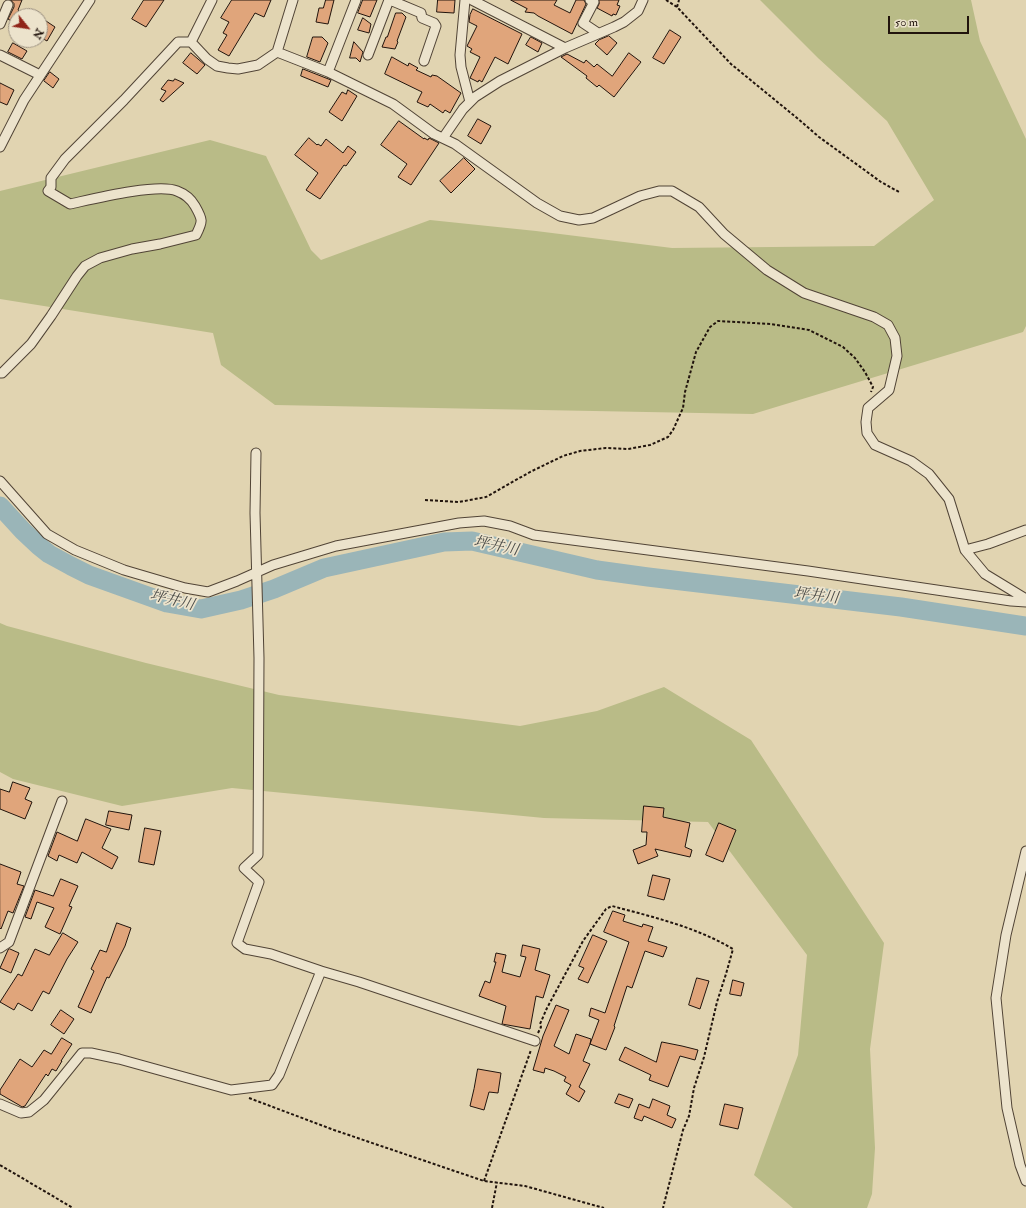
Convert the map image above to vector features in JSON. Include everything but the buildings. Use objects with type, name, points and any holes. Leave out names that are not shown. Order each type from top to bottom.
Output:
[{"type":"street","points":[[0,146],[24,100],[90,0]]},
{"type":"street","points":[[190,42],[212,0]]},
{"type":"street","points":[[0,372],[2,373],[31,344],[85,266],[100,258],[132,249],[196,235],[202,223],[200,214],[192,200],[176,190],[160,188],[124,193],[70,204],[48,191],[51,187],[51,178],[65,159],[124,100],[178,42],[190,42],[207,59],[217,66],[228,68],[238,69],[258,65],[277,52],[293,0]]},
{"type":"street","points":[[328,72],[356,0]]},
{"type":"street","points":[[368,55],[389,0],[421,13],[422,18],[434,23],[436,26],[424,61]]},
{"type":"street","points":[[465,0],[460,55],[461,67],[470,102]]},
{"type":"street","points":[[472,0],[565,48]]},
{"type":"street","points":[[590,0],[594,2],[583,24],[598,33]]},
{"type":"street","points":[[443,138],[463,109],[475,97],[500,82],[565,48],[614,27],[638,11],[643,0]]},
{"type":"street","points":[[0,24],[8,5]]},
{"type":"street","points":[[277,52],[328,72],[394,104],[430,131],[465,150],[537,203],[560,216],[579,220],[593,218],[640,196],[659,191],[672,191],[699,207],[724,234],[767,270],[804,293],[874,317],[888,325],[895,338],[896,356],[890,390],[868,408],[866,422],[867,434],[875,445],[911,461],[929,474],[949,499],[965,550],[985,574],[1026,599]]},
{"type":"street","points":[[0,55],[40,75]]},
{"type":"street","points":[[256,453],[255,513],[259,658],[258,855],[244,868],[259,882],[237,943],[245,949],[271,954],[535,1041]]},
{"type":"street","points":[[0,481],[47,534],[75,550],[124,570],[185,588],[208,592],[273,565],[336,546],[459,523],[484,521],[510,526],[534,535],[808,571],[1026,602]]},
{"type":"street","points":[[965,550],[988,544],[1026,530]]},
{"type":"street","points":[[0,948],[9,942],[62,801]]},
{"type":"street","points":[[1026,851],[1006,935],[996,998],[1007,1108],[1020,1165],[1026,1181]]},
{"type":"street","points":[[0,1104],[21,1113],[30,1112],[44,1100],[82,1052],[120,1059],[231,1090],[272,1085],[279,1075],[321,971]]},
{"type":"path","points":[[666,0],[677,7],[731,64],[819,137],[881,182],[899,192]]},
{"type":"path","points":[[677,7],[679,0]]},
{"type":"path","points":[[426,500],[459,502],[486,497],[530,472],[563,456],[580,451],[606,448],[628,449],[650,446],[668,437],[673,430],[683,408],[685,392],[696,352],[710,327],[718,321],[772,324],[809,330],[843,347],[855,358],[873,387],[868,408]]},
{"type":"path","points":[[484,1181],[547,1008],[583,941],[606,909],[612,906],[666,920],[715,938],[733,948],[704,1057],[694,1088],[689,1116],[683,1130],[663,1208]]},
{"type":"path","points":[[231,1090],[334,1130],[484,1181],[525,1186],[604,1208]]},
{"type":"path","points":[[0,1165],[73,1208]]},
{"type":"path","points":[[492,1208],[496,1182]]},
{"type":"green space","points":[[760,0],[971,0],[980,41],[1026,139],[1026,326],[1023,332],[753,414],[275,405],[221,365],[213,333],[0,299],[0,191],[210,140],[266,156],[311,250],[321,260],[430,220],[536,231],[672,248],[874,246],[934,200],[887,121],[818,58]]},
{"type":"green space","points":[[0,623],[146,663],[279,695],[520,726],[597,711],[664,687],[751,740],[884,943],[870,1049],[875,1148],[872,1194],[867,1208],[793,1208],[754,1175],[798,1055],[807,955],[708,822],[544,818],[232,788],[122,806],[13,779],[0,772]]},
{"type":"waterway","name":"坪井川","points":[[0,506],[39,546],[49,554],[71,566],[89,575],[167,603],[201,609],[241,600],[274,589],[324,568],[444,542],[472,541],[597,570],[901,607],[1026,626]]}]
